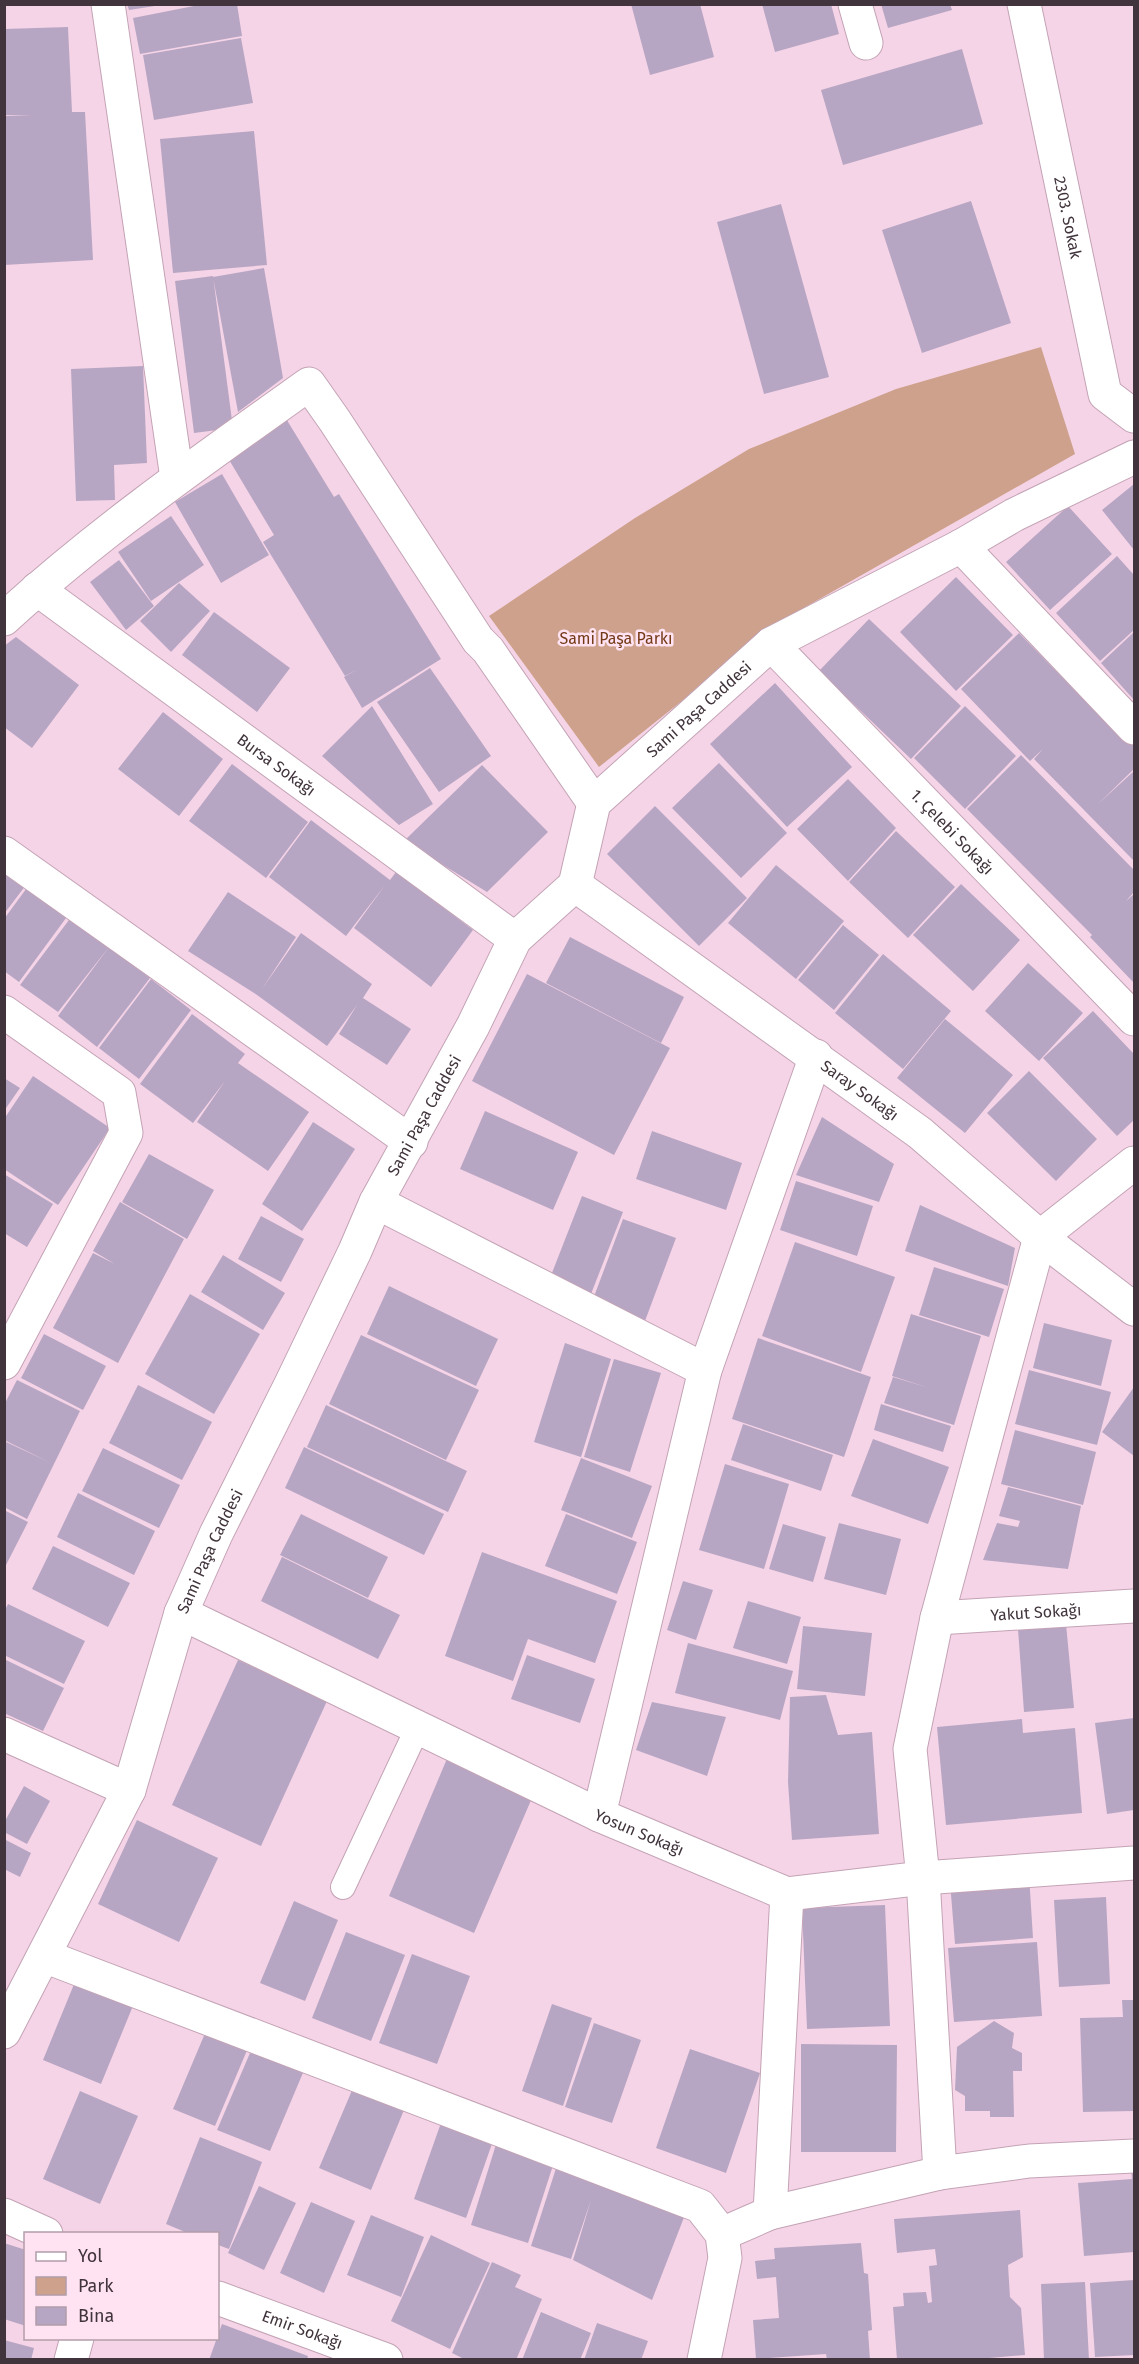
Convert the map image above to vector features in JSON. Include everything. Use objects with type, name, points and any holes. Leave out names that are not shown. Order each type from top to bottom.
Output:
[{"type":"street","points":[[108,4],[177,478]]},
{"type":"street","points":[[855,4],[866,43]]},
{"type":"street","name":"2303. Sokak","points":[[1024,4],[1105,394],[1134,417]]},
{"type":"street","points":[[4,619],[37,589],[177,478],[309,384],[341,429],[478,640],[488,650],[594,803],[575,885]]},
{"type":"street","name":"Sami Paşa Caddesi","points":[[594,803],[771,644],[961,546],[1014,515],[1134,457]]},
{"type":"street","points":[[961,546],[1134,728]]},
{"type":"street","name":"Bursa Sokağı","points":[[37,589],[515,939]]},
{"type":"street","name":"1. Çelebi Sokağı","points":[[771,644],[1134,1019]]},
{"type":"street","points":[[4,853],[411,1142]]},
{"type":"street","name":"Sami Paşa Caddesi","points":[[4,2032],[129,1790],[181,1613],[216,1534],[325,1312],[376,1202],[473,1026],[515,939],[575,885]]},
{"type":"street","name":"Saray Sokağı","points":[[575,885],[816,1056],[920,1133],[1040,1237],[1134,1309]]},
{"type":"street","points":[[4,1012],[119,1093],[126,1133],[4,1363]]},
{"type":"street","points":[[599,1815],[705,1370],[816,1056]]},
{"type":"street","points":[[940,2173],[923,1878],[910,1749],[937,1618],[1040,1237],[1134,1163]]},
{"type":"street","points":[[376,1202],[705,1370]]},
{"type":"street","name":"Yakut Sokağı","points":[[937,1618],[1134,1606]]},
{"type":"street","name":"Yosun Sokağı","points":[[181,1613],[599,1815],[787,1894],[923,1878],[1134,1863]]},
{"type":"street","points":[[4,1734],[129,1790]]},
{"type":"street","points":[[770,2213],[787,1894]]},
{"type":"street","points":[[44,1956],[699,2206],[722,2234],[725,2258],[704,2360]]},
{"type":"street","points":[[722,2234],[770,2213],[940,2173],[1029,2161],[1134,2156]]},
{"type":"street","points":[[4,2216],[41,2232]]},
{"type":"street","name":"Emir Sokağı","points":[[219,2298],[343,2351],[386,2360]]},
{"type":"street","points":[[71,2360],[76,2340]]},
{"type":"lane","points":[[343,1887],[411,1742],[420,1728]]},
{"type":"green space","name":"Sami Paşa Parkı","points":[[1041,347],[1075,454],[786,618],[599,767],[489,616],[635,518],[749,449],[896,389]]},
{"type":"building","points":[[127,4],[155,4],[155,6],[129,10]]},
{"type":"building","points":[[204,4],[237,4],[242,36],[140,54],[133,18]]},
{"type":"building","points":[[631,4],[700,4],[714,57],[650,75]]},
{"type":"building","points":[[762,4],[831,4],[839,34],[775,52]]},
{"type":"building","points":[[881,4],[950,4],[952,10],[888,28]]},
{"type":"building","points":[[68,27],[72,112],[85,112],[93,260],[4,265],[4,116],[32,115],[4,115],[4,29]]},
{"type":"building","points":[[241,38],[253,103],[154,120],[143,55]]},
{"type":"building","points":[[962,49],[983,124],[843,165],[821,90]]},
{"type":"building","points":[[254,131],[267,265],[173,273],[160,139]]},
{"type":"building","points":[[971,201],[1011,323],[922,353],[882,230]]},
{"type":"building","points":[[781,204],[829,377],[764,394],[717,222]]},
{"type":"building","points":[[264,268],[283,378],[238,412],[213,277]]},
{"type":"building","points":[[213,276],[233,428],[194,433],[175,281]]},
{"type":"building","points":[[143,366],[147,463],[114,465],[115,500],[76,501],[71,369]]},
{"type":"building","points":[[285,417],[334,497],[339,494],[441,659],[362,708],[344,677],[358,669],[345,676],[263,542],[274,535],[225,453]]},
{"type":"building","points":[[222,474],[269,555],[221,583],[175,502]]},
{"type":"building","points":[[1134,484],[1134,550],[1102,510]]},
{"type":"building","points":[[1068,506],[1112,554],[1050,610],[1006,562]]},
{"type":"building","points":[[171,516],[204,565],[151,601],[118,552]]},
{"type":"building","points":[[1117,556],[1134,575],[1134,630],[1100,661],[1056,613]]},
{"type":"building","points":[[119,560],[154,606],[126,630],[90,582]]},
{"type":"building","points":[[956,577],[1013,635],[956,691],[900,632]]},
{"type":"building","points":[[179,583],[210,611],[171,652],[140,621]]},
{"type":"building","points":[[214,612],[290,668],[257,712],[182,655]]},
{"type":"building","points":[[869,619],[961,706],[911,759],[819,671]]},
{"type":"building","points":[[1134,632],[1134,700],[1101,663]]},
{"type":"building","points":[[1019,633],[1089,705],[1093,701],[1134,743],[1134,769],[1098,804],[1134,771],[1134,861],[1034,759],[1043,749],[1030,761],[961,689]]},
{"type":"building","points":[[16,637],[79,685],[32,748],[4,727],[4,646]]},
{"type":"building","points":[[430,668],[491,756],[439,792],[377,702]]},
{"type":"building","points":[[775,683],[852,767],[787,827],[710,744]]},
{"type":"building","points":[[372,706],[433,804],[399,825],[322,756]]},
{"type":"building","points":[[965,706],[1016,756],[965,809],[914,758]]},
{"type":"building","points":[[163,712],[223,759],[179,816],[118,769]]},
{"type":"building","points":[[1021,755],[1134,870],[1134,892],[1126,901],[1134,894],[1134,983],[1090,937],[1092,935],[967,809]]},
{"type":"building","points":[[719,763],[787,833],[741,878],[672,808]]},
{"type":"building","points":[[232,764],[308,822],[266,878],[189,821]]},
{"type":"building","points":[[482,765],[548,832],[487,892],[404,841]]},
{"type":"building","points":[[848,779],[896,828],[848,881],[797,829]]},
{"type":"building","points":[[655,806],[747,898],[699,946],[607,854]]},
{"type":"building","points":[[311,820],[390,880],[396,872],[473,930],[431,987],[354,928],[385,885],[346,936],[269,877]]},
{"type":"building","points":[[896,831],[955,887],[908,938],[849,882]]},
{"type":"building","points":[[776,865],[844,921],[796,979],[728,923]]},
{"type":"building","points":[[4,868],[26,885],[4,914]]},
{"type":"building","points":[[961,884],[1020,940],[973,991],[913,935]]},
{"type":"building","points":[[29,885],[69,914],[19,982],[4,971],[4,919]]},
{"type":"building","points":[[228,892],[296,937],[262,989],[301,933],[372,984],[363,998],[411,1029],[387,1065],[339,1034],[357,1005],[327,1046],[257,995],[188,951]]},
{"type":"building","points":[[72,916],[109,947],[58,1012],[20,985]]},
{"type":"building","points":[[843,925],[879,955],[834,1010],[798,980]]},
{"type":"building","points":[[570,937],[684,997],[661,1043],[546,983]]},
{"type":"building","points":[[109,947],[150,978],[97,1047],[58,1016]]},
{"type":"building","points":[[883,954],[951,1011],[903,1069],[835,1013]]},
{"type":"building","points":[[1028,963],[1083,1013],[1039,1061],[985,1011]]},
{"type":"building","points":[[527,974],[670,1048],[614,1155],[472,1081]]},
{"type":"building","points":[[151,979],[191,1010],[139,1079],[99,1048]]},
{"type":"building","points":[[1093,1011],[1134,1054],[1134,1120],[1117,1136],[1043,1058]]},
{"type":"building","points":[[192,1014],[245,1054],[238,1063],[309,1112],[268,1171],[197,1122],[225,1081],[193,1123],[140,1084]]},
{"type":"building","points":[[945,1019],[1013,1075],[965,1133],[897,1078]]},
{"type":"building","points":[[1029,1071],[1097,1139],[1056,1181],[987,1113]]},
{"type":"building","points":[[33,1076],[110,1128],[58,1205],[4,1169],[4,1119]]},
{"type":"building","points":[[4,1078],[20,1088],[4,1111]]},
{"type":"building","points":[[485,1111],[578,1152],[553,1210],[460,1169]]},
{"type":"building","points":[[822,1117],[894,1164],[879,1202],[796,1175]]},
{"type":"building","points":[[313,1122],[355,1149],[302,1231],[262,1204]]},
{"type":"building","points":[[652,1131],[742,1163],[726,1210],[636,1179]]},
{"type":"building","points":[[149,1154],[214,1190],[187,1239],[122,1202]]},
{"type":"building","points":[[4,1174],[53,1204],[27,1247],[4,1233]]},
{"type":"building","points":[[796,1181],[873,1206],[857,1256],[780,1230]]},
{"type":"building","points":[[582,1196],[623,1212],[591,1294],[550,1278]]},
{"type":"building","points":[[120,1202],[184,1239],[118,1363],[53,1328],[93,1253],[115,1264],[93,1251]]},
{"type":"building","points":[[920,1205],[1015,1248],[1008,1286],[905,1251]]},
{"type":"building","points":[[261,1216],[304,1239],[281,1282],[238,1259]]},
{"type":"building","points":[[623,1219],[676,1238],[645,1321],[592,1302]]},
{"type":"building","points":[[795,1242],[895,1277],[861,1372],[762,1336]]},
{"type":"building","points":[[223,1255],[285,1293],[263,1330],[201,1292]]},
{"type":"building","points":[[934,1267],[1004,1289],[989,1337],[919,1315]]},
{"type":"building","points":[[389,1286],[498,1339],[476,1386],[367,1334]]},
{"type":"building","points":[[190,1294],[260,1334],[214,1414],[145,1374]]},
{"type":"building","points":[[911,1314],[981,1336],[954,1425],[884,1403],[893,1377],[929,1388],[892,1376]]},
{"type":"building","points":[[1044,1323],[1112,1340],[1101,1386],[1033,1368]]},
{"type":"building","points":[[44,1334],[106,1366],[83,1410],[21,1378]]},
{"type":"building","points":[[361,1335],[479,1390],[446,1460],[329,1404]]},
{"type":"building","points":[[758,1338],[871,1377],[844,1457],[732,1419]]},
{"type":"building","points":[[565,1343],[611,1359],[581,1457],[534,1442]]},
{"type":"building","points":[[614,1359],[661,1373],[630,1472],[584,1457]]},
{"type":"building","points":[[1029,1370],[1111,1392],[1097,1445],[1015,1424]]},
{"type":"building","points":[[17,1380],[80,1411],[27,1519],[4,1507],[4,1441],[49,1462],[4,1440],[4,1405]]},
{"type":"building","points":[[138,1385],[212,1422],[182,1480],[109,1443]]},
{"type":"building","points":[[1134,1387],[1134,1456],[1102,1432]]},
{"type":"building","points":[[881,1404],[951,1426],[943,1452],[874,1430]]},
{"type":"building","points":[[326,1405],[467,1471],[448,1512],[307,1447]]},
{"type":"building","points":[[743,1424],[833,1455],[821,1491],[731,1460]]},
{"type":"building","points":[[1015,1430],[1096,1452],[1083,1505],[1001,1484]]},
{"type":"building","points":[[873,1439],[949,1467],[928,1524],[851,1496]]},
{"type":"building","points":[[304,1447],[444,1514],[424,1555],[285,1488]]},
{"type":"building","points":[[103,1448],[180,1485],[159,1528],[82,1491]]},
{"type":"building","points":[[581,1458],[652,1486],[632,1538],[561,1510]]},
{"type":"building","points":[[725,1464],[789,1484],[764,1569],[699,1550]]},
{"type":"building","points":[[1008,1487],[1081,1506],[1068,1569],[983,1560],[997,1523],[1018,1527],[1020,1521],[999,1516]]},
{"type":"building","points":[[78,1493],[155,1531],[134,1575],[57,1537]]},
{"type":"building","points":[[4,1510],[28,1522],[4,1569]]},
{"type":"building","points":[[301,1514],[388,1557],[368,1598],[280,1555]]},
{"type":"building","points":[[566,1514],[637,1542],[617,1594],[545,1566]]},
{"type":"building","points":[[839,1523],[901,1539],[886,1595],[824,1579]]},
{"type":"building","points":[[783,1524],[826,1537],[813,1582],[769,1569]]},
{"type":"building","points":[[53,1546],[130,1583],[108,1627],[32,1589]]},
{"type":"building","points":[[482,1552],[617,1601],[595,1663],[528,1639],[513,1681],[445,1656]]},
{"type":"building","points":[[282,1557],[400,1615],[378,1659],[261,1601]]},
{"type":"building","points":[[683,1581],[713,1590],[696,1640],[667,1630]]},
{"type":"building","points":[[748,1601],[801,1617],[787,1664],[733,1648]]},
{"type":"building","points":[[8,1604],[85,1641],[64,1684],[4,1655],[4,1612]]},
{"type":"building","points":[[1066,1624],[1074,1708],[1024,1712],[1018,1629]]},
{"type":"building","points":[[803,1626],[872,1633],[865,1696],[797,1689]]},
{"type":"building","points":[[688,1643],[793,1671],[780,1720],[675,1693]]},
{"type":"building","points":[[527,1655],[595,1679],[580,1723],[511,1699]]},
{"type":"building","points":[[4,1659],[64,1688],[43,1731],[4,1713]]},
{"type":"building","points":[[238,1660],[327,1701],[261,1846],[172,1805]]},
{"type":"building","points":[[826,1695],[838,1735],[872,1732],[879,1834],[792,1840],[788,1782],[790,1697]]},
{"type":"building","points":[[652,1702],[726,1717],[707,1776],[636,1750]]},
{"type":"building","points":[[1134,1718],[1134,1810],[1107,1814],[1095,1723]]},
{"type":"building","points":[[1022,1719],[1023,1733],[1075,1728],[1082,1813],[946,1825],[937,1727]]},
{"type":"building","points":[[449,1754],[535,1791],[474,1933],[389,1896]]},
{"type":"building","points":[[24,1786],[50,1801],[27,1844],[4,1832],[4,1823]]},
{"type":"building","points":[[137,1820],[218,1858],[179,1942],[98,1904]]},
{"type":"building","points":[[4,1839],[31,1853],[20,1877],[4,1869]]},
{"type":"building","points":[[1029,1875],[1033,1938],[955,1944],[950,1882]]},
{"type":"building","points":[[1106,1897],[1110,1984],[1059,1987],[1054,1900]]},
{"type":"building","points":[[294,1901],[338,1920],[305,2001],[260,1983]]},
{"type":"building","points":[[885,1905],[890,2026],[807,2029],[802,1908]]},
{"type":"building","points":[[346,1932],[405,1955],[371,2041],[312,2018]]},
{"type":"building","points":[[1037,1942],[1042,2016],[954,2022],[948,1948]]},
{"type":"building","points":[[412,1954],[470,1976],[437,2064],[379,2043]]},
{"type":"building","points":[[79,1972],[137,1996],[101,2084],[43,2060]]},
{"type":"building","points":[[1122,2000],[1134,2000],[1134,2111],[1083,2112],[1080,2018],[1123,2017]]},
{"type":"building","points":[[552,2004],[592,2018],[563,2106],[522,2091]]},
{"type":"building","points":[[994,2021],[1014,2033],[1012,2048],[1022,2053],[1022,2071],[1013,2071],[1014,2117],[990,2117],[990,2111],[965,2111],[965,2096],[955,2090],[957,2047]]},
{"type":"building","points":[[594,2023],[641,2040],[612,2123],[565,2107]]},
{"type":"building","points":[[206,2031],[248,2048],[215,2126],[173,2109]]},
{"type":"building","points":[[801,2044],[897,2045],[896,2152],[801,2152]]},
{"type":"building","points":[[253,2046],[305,2068],[270,2151],[217,2130]]},
{"type":"building","points":[[690,2049],[760,2073],[726,2173],[656,2148]]},
{"type":"building","points":[[353,2088],[404,2110],[371,2190],[319,2168]]},
{"type":"building","points":[[80,2091],[138,2116],[100,2204],[43,2179]]},
{"type":"building","points":[[442,2120],[494,2138],[466,2218],[414,2199]]},
{"type":"building","points":[[200,2137],[262,2162],[229,2249],[219,2245],[219,2232],[185,2232],[166,2224]]},
{"type":"building","points":[[498,2138],[556,2156],[528,2243],[471,2225]]},
{"type":"building","points":[[559,2159],[688,2207],[652,2300],[573,2260],[591,2200],[571,2259],[531,2246]]},
{"type":"building","points":[[1131,2166],[1134,2166],[1134,2252],[1084,2256],[1078,2183],[1132,2179]]},
{"type":"building","points":[[259,2186],[296,2203],[264,2270],[228,2253]]},
{"type":"building","points":[[311,2202],[355,2221],[324,2293],[280,2273]]},
{"type":"building","points":[[1020,2210],[1023,2257],[1008,2265],[1010,2297],[1021,2308],[1025,2355],[967,2360],[897,2360],[893,2307],[904,2306],[903,2293],[926,2292],[928,2303],[932,2302],[929,2266],[937,2265],[935,2249],[897,2253],[894,2219]]},
{"type":"building","points":[[371,2215],[424,2237],[401,2297],[347,2275]]},
{"type":"building","points":[[431,2235],[490,2263],[450,2349],[391,2321]]},
{"type":"building","points":[[4,2243],[24,2249],[24,2325],[4,2319]]},
{"type":"building","points":[[861,2243],[864,2273],[868,2274],[872,2330],[868,2331],[870,2360],[827,2360],[826,2354],[756,2359],[753,2320],[779,2318],[776,2277],[757,2279],[755,2261],[775,2259],[774,2248]]},
{"type":"building","points":[[492,2262],[521,2275],[515,2287],[542,2299],[516,2360],[466,2360],[452,2353]]},
{"type":"building","points":[[1134,2280],[1134,2355],[1095,2357],[1090,2283]]},
{"type":"building","points":[[1085,2282],[1089,2360],[1044,2360],[1041,2284]]},
{"type":"building","points":[[541,2312],[591,2333],[580,2360],[522,2360]]},
{"type":"building","points":[[597,2323],[648,2341],[641,2360],[584,2360]]},
{"type":"building","points":[[222,2324],[308,2356],[307,2360],[209,2360],[216,2340],[219,2340]]},
{"type":"building","points":[[4,2340],[34,2348],[31,2360],[4,2360]]}]
